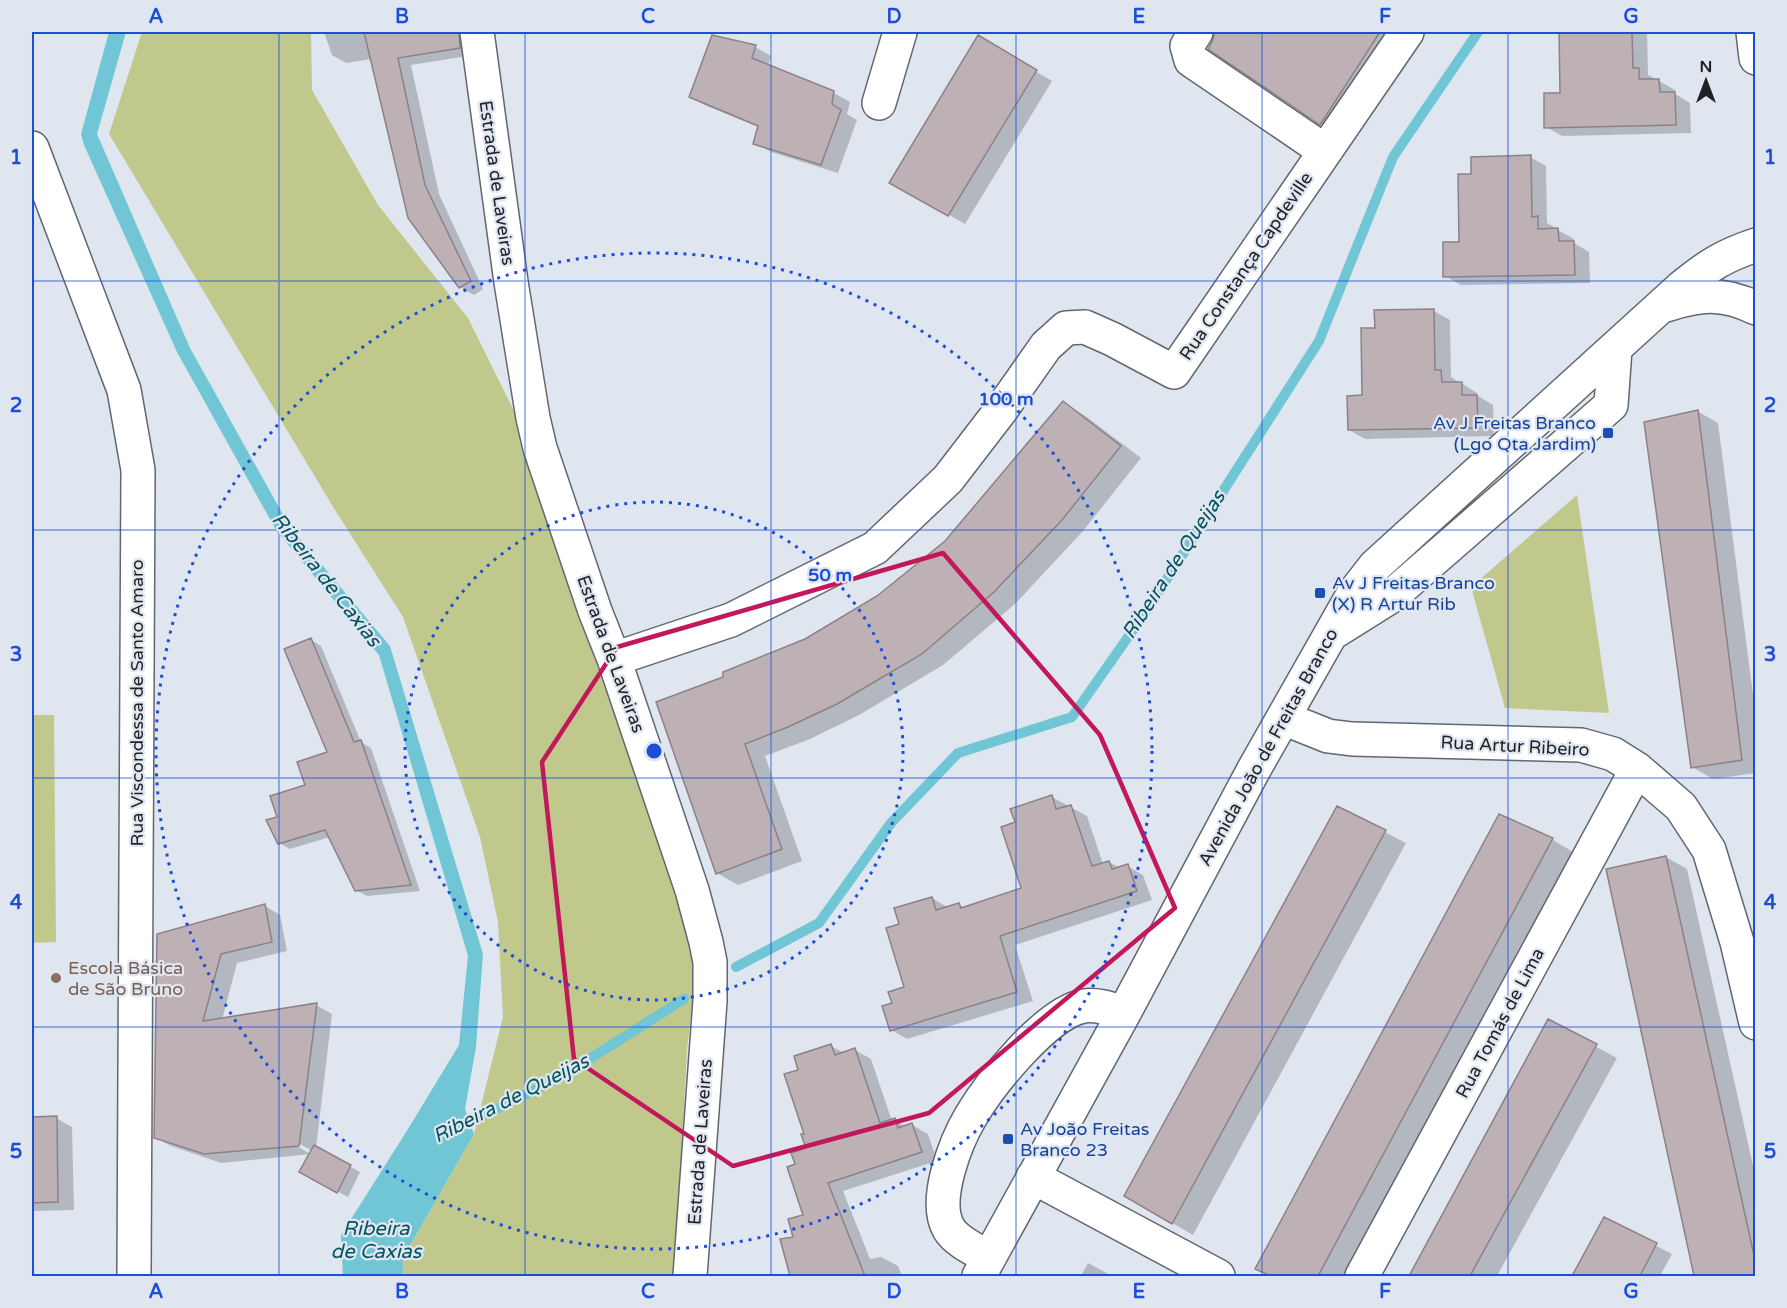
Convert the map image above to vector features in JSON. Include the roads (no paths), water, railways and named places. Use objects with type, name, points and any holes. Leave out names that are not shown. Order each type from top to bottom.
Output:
[{"type":"street","name":"Estrada de Laveiras","points":[[477,32],[511,282],[540,448],[692,890],[710,962],[710,1001],[690,1276]]},
{"type":"street","points":[[879,103],[900,32]]},
{"type":"street","points":[[1196,32],[1187,46],[1191,60],[1325,151]]},
{"type":"street","name":"Rua Constança Capdeville","points":[[614,659],[731,620],[875,548],[948,479],[1046,346],[1066,328],[1086,327],[1174,372],[1407,32]]},
{"type":"street","points":[[1753,32],[1755,58]]},
{"type":"street","name":"Rua Viscondessa de Santo Amaro","points":[[32,148],[124,390],[138,470],[134,1276]]},
{"type":"street","name":"Avenida João de Freitas Branco","points":[[984,1267],[1283,718],[1354,593],[1375,566],[1707,267],[1730,254],[1755,245]]},
{"type":"street","points":[[1661,307],[1685,299],[1713,295],[1737,299],[1755,308]]},
{"type":"street","name":"Rua Artur Ribeiro","points":[[1283,718],[1328,736],[1352,739],[1581,746],[1613,754],[1637,769],[1681,807],[1708,850],[1737,942],[1755,1023]]},
{"type":"street","name":"Rua Tomás de Lima","points":[[1362,1276],[1637,769]]},
{"type":"street","points":[[984,1267],[949,1229],[942,1213],[943,1194],[954,1151],[970,1117],[991,1087],[1025,1047],[1063,1014],[1083,1006],[1101,1005],[1124,1013]]},
{"type":"street","points":[[1033,1177],[1218,1276]]},
{"type":"water","name":"Ribeira de Caxias","points":[[109,32],[126,32],[97,134],[190,348],[290,527],[390,646],[483,954],[476,1047],[465,1109],[474,1134],[404,1256],[402,1276],[343,1276],[341,1235],[459,1045],[468,956],[379,655],[276,530],[177,352],[84,145],[81,134]]},
{"type":"waterway","name":"Ribeira de Queijas","points":[[736,967],[819,923],[891,823],[958,753],[1072,717],[1147,610],[1319,341],[1393,157],[1478,32]]},
{"type":"waterway","name":"Ribeira de Queijas","points":[[458,1128],[561,1077],[684,999]]},
{"type":"place","name":"Av J Freitas Branco (Lgo Qta Jardim)","points":[[1608,433]]},
{"type":"place","name":"Av J Freitas Branco (X) R Artur Rib","points":[[1320,593]]},
{"type":"place","name":"Escola Básica de São Bruno","points":[[56,978]]},
{"type":"place","name":"Av João Freitas Branco 23","points":[[1008,1139]]}]
